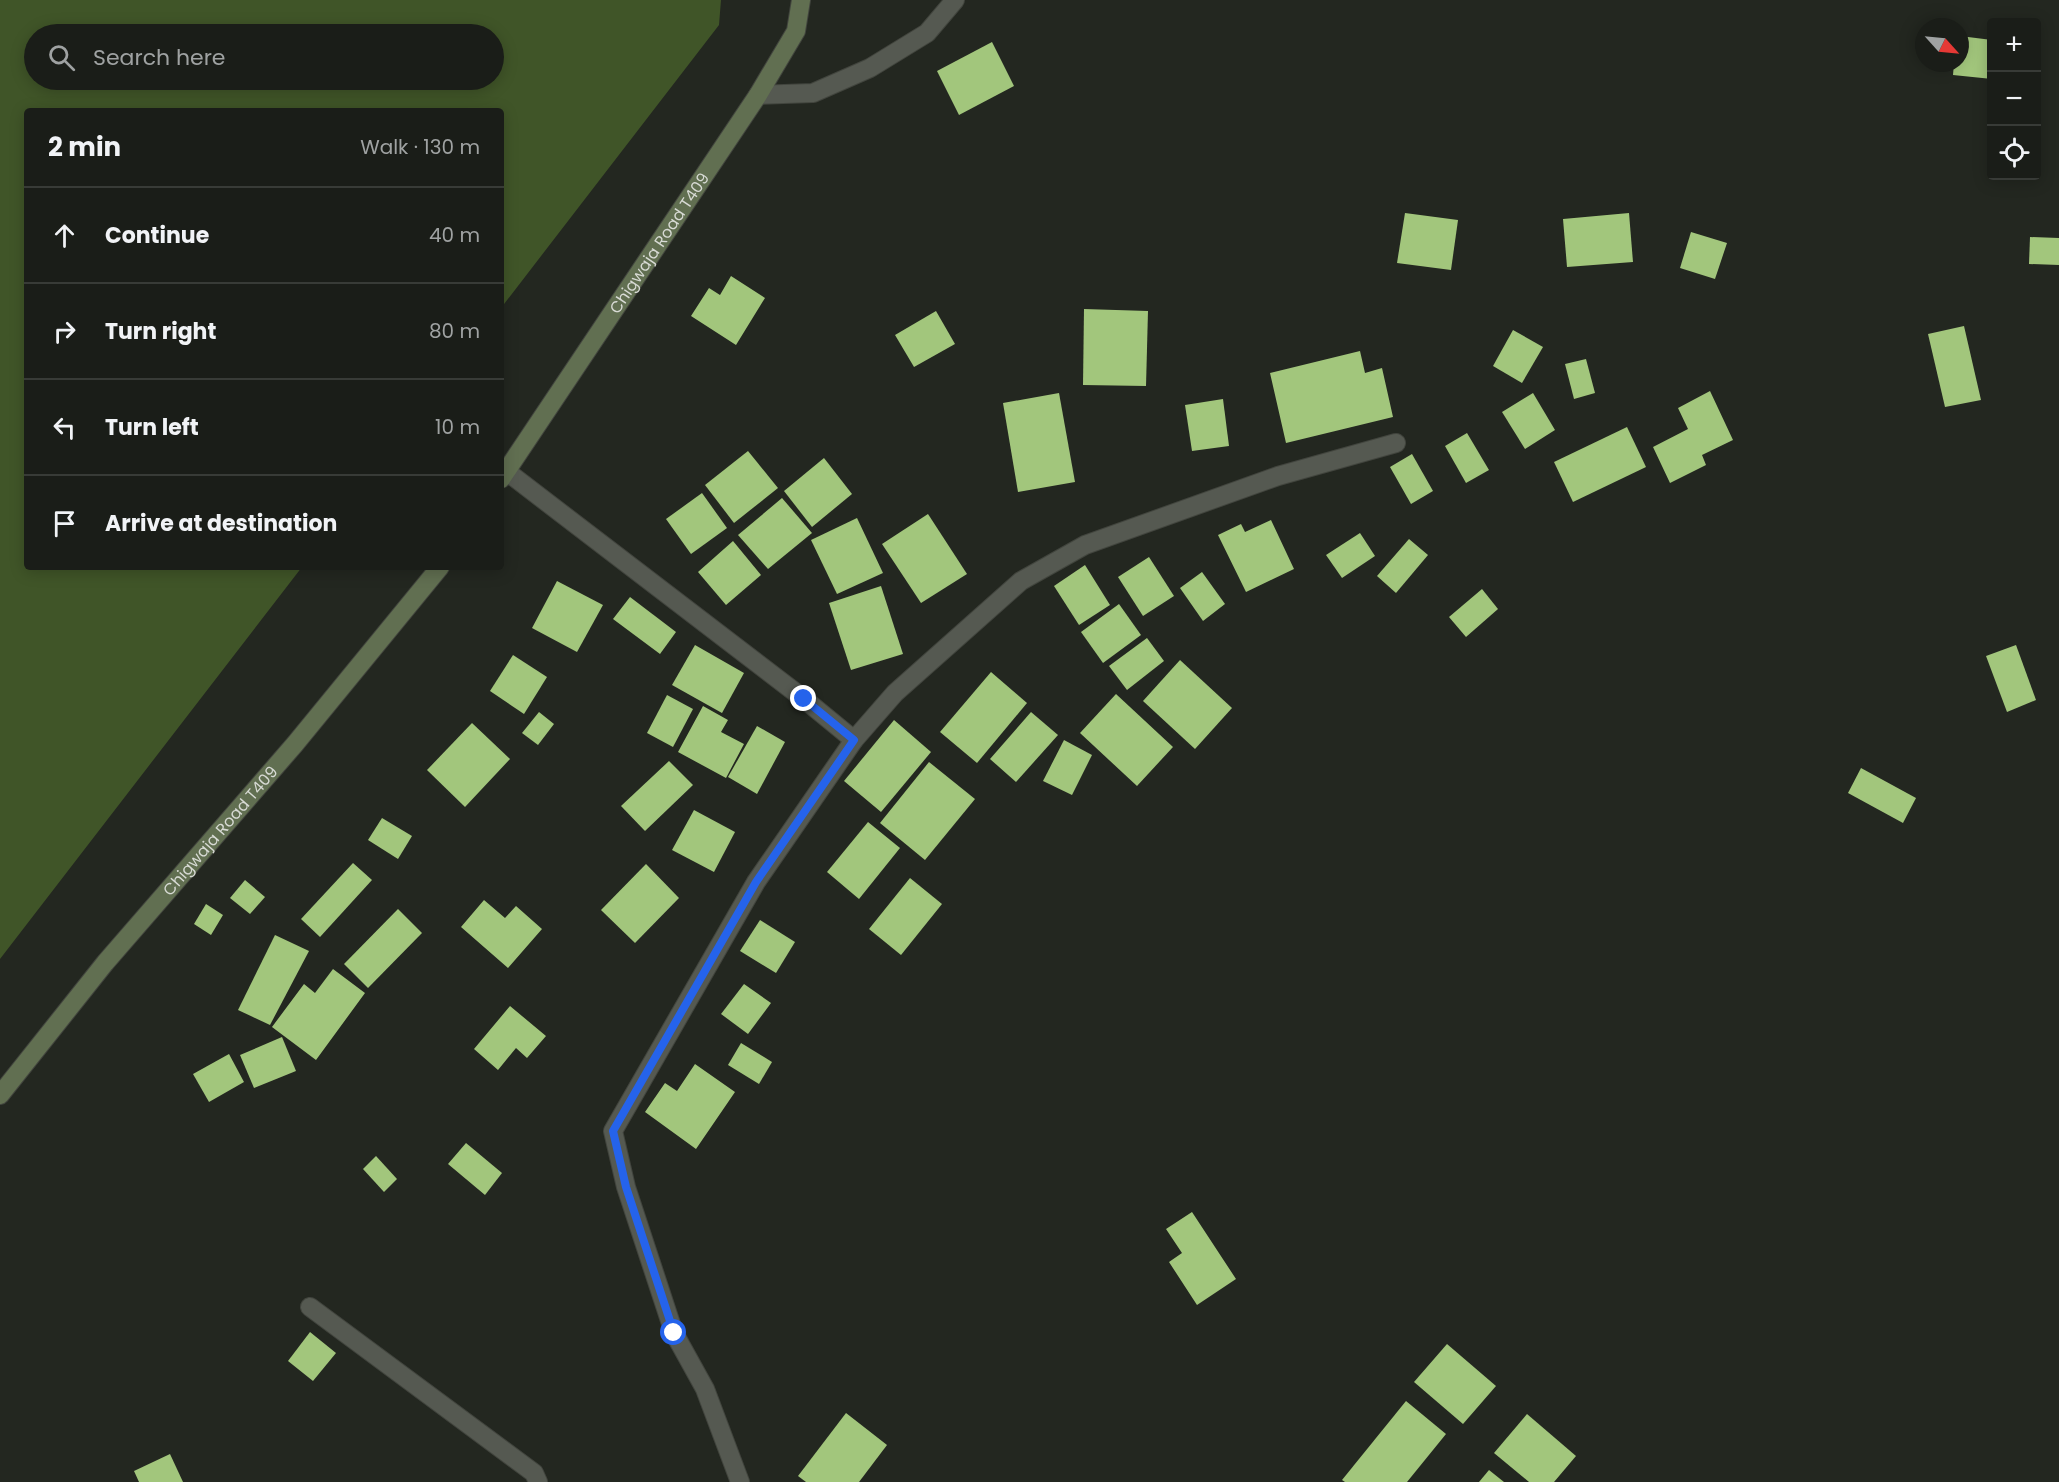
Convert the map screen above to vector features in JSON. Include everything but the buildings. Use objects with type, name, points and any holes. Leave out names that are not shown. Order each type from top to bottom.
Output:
[{"type":"street","name":"Chigwaja Road T409","points":[[504,475],[758,95],[796,31],[801,0]]},
{"type":"street","points":[[758,95],[813,93],[870,68],[927,33],[955,0]]},
{"type":"street","points":[[740,1482],[705,1389],[674,1333],[626,1187],[613,1131],[756,882],[854,740],[895,693],[1021,581],[1076,550],[1278,476],[1396,443]]},
{"type":"street","points":[[504,475],[804,699],[854,740]]},
{"type":"street","name":"Chigwaja Road T409","points":[[0,1095],[105,963],[295,744],[438,570]]},
{"type":"street","points":[[310,1307],[534,1473],[538,1482]]},
{"type":"green space","points":[[0,0],[721,0],[719,25],[504,304],[504,108],[24,108],[24,570],[300,570],[0,959]]},
{"type":"route","points":[[674,1333],[626,1187],[613,1131],[756,882],[854,740],[804,699]]}]
